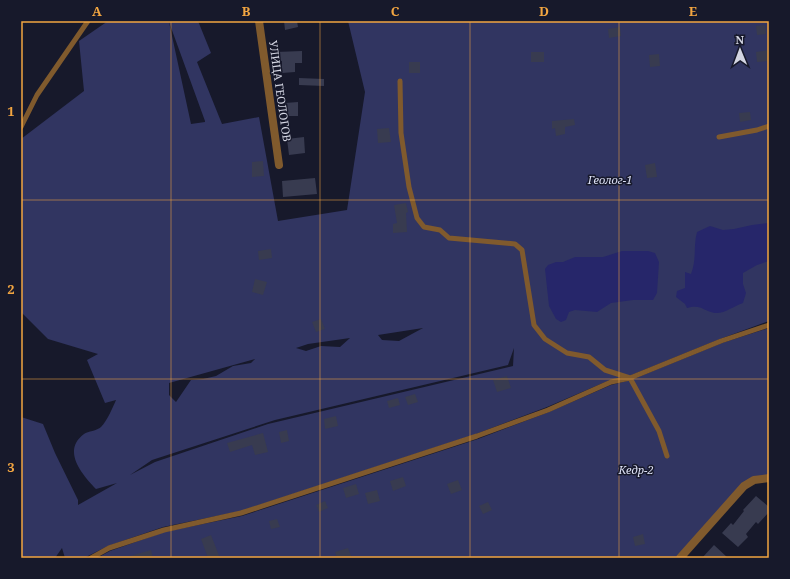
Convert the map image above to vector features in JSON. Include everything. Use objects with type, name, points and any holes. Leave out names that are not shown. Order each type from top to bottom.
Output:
[{"type":"street","name":"УЛИЦА ГЕОЛОГОВ","points":[[259,21],[279,165]]},
{"type":"street","points":[[680,558],[744,486],[754,480],[769,478]]},
{"type":"lane","points":[[21,127],[37,95],[88,21]]},
{"type":"lane","points":[[400,81],[401,133],[410,188],[417,218],[424,227],[440,230],[449,238],[515,244],[522,250],[534,325],[545,339],[567,353],[589,357],[605,370],[630,378],[659,432],[667,456]]},
{"type":"lane","points":[[719,137],[769,126]]},
{"type":"lane","points":[[91,558],[109,548],[164,530],[241,513],[477,436],[548,410],[611,382],[630,378],[721,341],[769,325]]},
{"type":"green space","name":"Геолог-1","points":[[108,21],[198,21],[211,53],[197,62],[222,124],[259,117],[278,221],[347,210],[365,92],[348,21],[769,21],[769,321],[629,376],[610,380],[547,407],[476,434],[241,511],[163,527],[108,546],[84,558],[65,558],[62,548],[55,558],[21,558],[21,417],[43,424],[55,453],[78,500],[78,505],[117,483],[96,489],[80,470],[74,455],[74,448],[77,441],[84,434],[101,427],[108,418],[116,400],[105,403],[87,360],[98,354],[48,339],[21,312],[21,139],[84,91],[79,41]],"holes":[[[169,22],[205,121],[191,124]],[[423,328],[399,341],[382,340],[378,335]],[[350,338],[340,347],[321,346],[306,351],[296,348],[308,344]],[[514,348],[513,366],[268,424],[155,462],[130,475],[152,460],[275,420],[508,365]],[[255,359],[251,363],[233,366],[216,376],[191,380],[176,402],[169,395],[169,383]]]},
{"type":"green space","name":"Кедр-2","points":[[769,328],[769,475],[753,477],[675,558],[97,558],[110,551],[164,532],[242,516],[478,439],[549,412],[611,385],[631,380],[722,343]]},
{"type":"shaded area","points":[[769,223],[769,261],[757,265],[743,273],[743,284],[746,293],[743,303],[725,311],[715,313],[699,307],[687,308],[685,304],[676,297],[677,291],[685,288],[685,272],[691,274],[693,268],[697,232],[710,226],[723,230]]},
{"type":"shaded area","points":[[622,251],[648,251],[655,253],[659,262],[657,293],[653,300],[633,300],[611,303],[597,312],[575,310],[569,312],[566,320],[561,322],[556,319],[549,306],[545,269],[548,265],[556,262],[563,262],[575,257],[603,257]]},
{"type":"building","points":[[284,21],[297,21],[298,27],[285,30]]},
{"type":"building","points":[[765,25],[766,34],[757,35],[756,26]]},
{"type":"building","points":[[620,27],[621,36],[609,38],[608,29]]},
{"type":"building","points":[[769,50],[769,61],[757,62],[756,52]]},
{"type":"building","points":[[302,51],[302,63],[295,63],[295,72],[282,73],[282,61],[276,61],[276,52]]},
{"type":"building","points":[[531,52],[544,52],[544,62],[531,62]]},
{"type":"building","points":[[659,54],[660,66],[650,67],[649,55]]},
{"type":"building","points":[[409,62],[420,62],[420,73],[409,73]]},
{"type":"building","points":[[299,78],[324,79],[324,86],[299,85]]},
{"type":"building","points":[[298,102],[298,116],[286,116],[285,103]]},
{"type":"building","points":[[750,112],[751,120],[740,122],[739,113]]},
{"type":"building","points":[[574,119],[575,125],[565,127],[565,134],[556,136],[555,128],[552,129],[552,121]]},
{"type":"building","points":[[389,128],[391,142],[378,143],[377,129]]},
{"type":"building","points":[[304,137],[305,153],[289,155],[287,139]]},
{"type":"building","points":[[263,161],[264,176],[252,177],[252,162]]},
{"type":"building","points":[[655,163],[657,177],[647,178],[645,165]]},
{"type":"building","points":[[315,178],[317,194],[283,197],[282,181]]},
{"type":"building","points":[[406,203],[408,212],[406,213],[407,232],[393,233],[393,224],[397,223],[394,205]]},
{"type":"building","points":[[271,249],[272,258],[259,260],[258,251]]},
{"type":"building","points":[[255,279],[267,282],[263,295],[252,292]]},
{"type":"building","points":[[321,319],[325,329],[316,332],[312,322]]},
{"type":"building","points":[[507,376],[511,388],[497,392],[493,380]]},
{"type":"building","points":[[415,394],[418,402],[408,405],[405,397]]},
{"type":"building","points":[[398,398],[400,405],[389,408],[387,401]]},
{"type":"building","points":[[336,416],[338,426],[325,429],[324,419]]},
{"type":"building","points":[[287,430],[289,441],[281,443],[279,432]]},
{"type":"building","points":[[263,433],[268,452],[255,455],[252,445],[230,452],[227,443]]},
{"type":"building","points":[[403,477],[406,486],[393,491],[390,481]]},
{"type":"building","points":[[458,480],[462,490],[451,494],[447,484]]},
{"type":"building","points":[[356,484],[359,494],[346,498],[343,488]]},
{"type":"building","points":[[377,490],[380,501],[368,504],[365,493]]},
{"type":"building","points":[[756,496],[769,507],[769,512],[758,524],[756,522],[746,534],[748,537],[738,547],[722,533],[731,523],[733,525],[744,511],[743,510]]},
{"type":"building","points":[[325,501],[328,508],[319,512],[316,505]]},
{"type":"building","points":[[488,502],[492,510],[483,514],[479,506]]},
{"type":"building","points":[[277,519],[280,527],[271,529],[269,521]]},
{"type":"building","points":[[643,534],[645,544],[635,546],[633,537]]},
{"type":"building","points":[[211,535],[220,558],[208,558],[201,539]]},
{"type":"building","points":[[714,545],[728,558],[702,558]]},
{"type":"building","points":[[348,548],[352,558],[337,558],[335,552]]},
{"type":"building","points":[[151,550],[153,558],[130,558],[130,556]]}]
